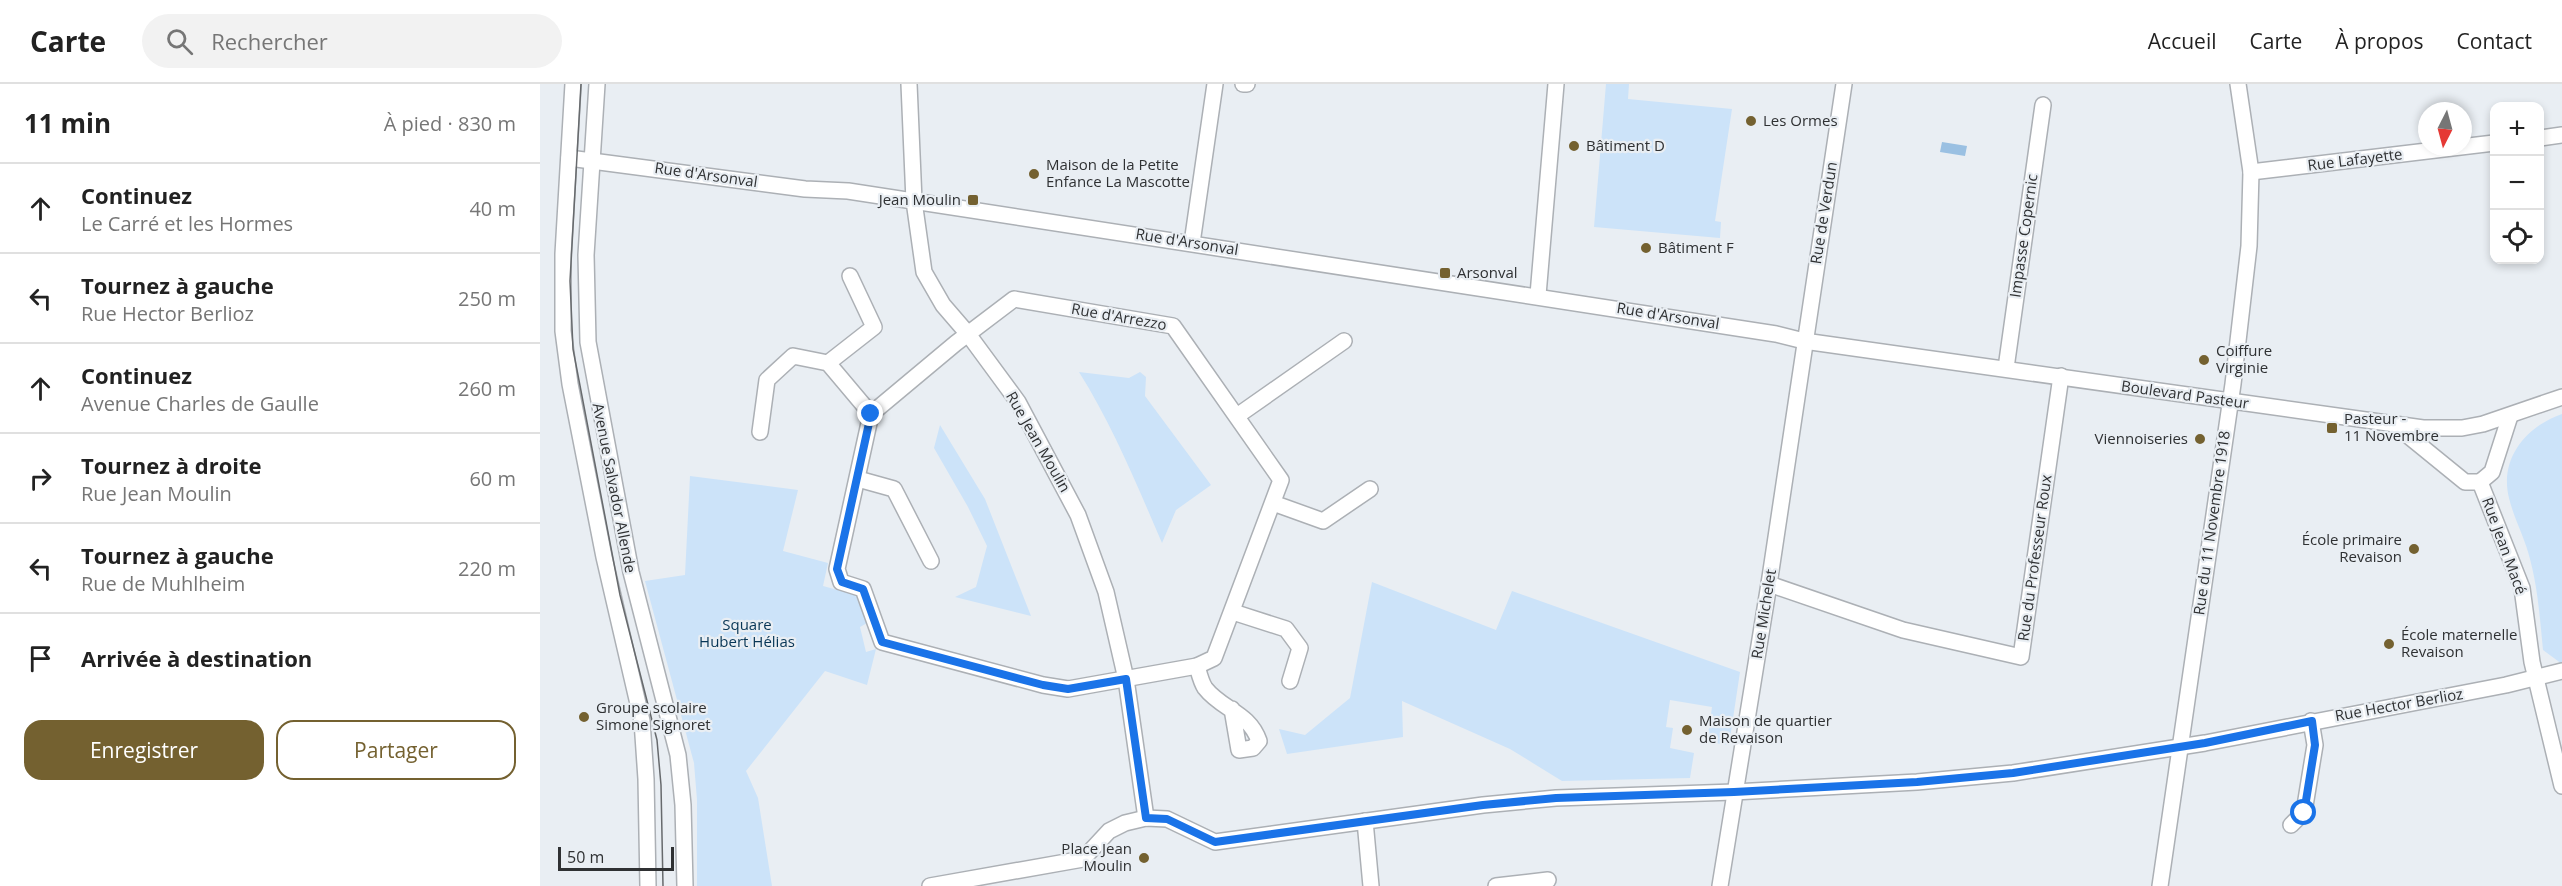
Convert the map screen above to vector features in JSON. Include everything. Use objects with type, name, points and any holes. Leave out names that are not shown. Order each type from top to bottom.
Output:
[{"type":"street","name":"Avenue Salvador Allende","points":[[573,84],[562,307],[565,351],[604,557],[642,721],[646,779],[648,886]]},
{"type":"street","name":"Avenue Salvador Allende","points":[[597,84],[585,281],[591,362],[637,599],[678,754],[683,805],[685,886]]},
{"type":"street","name":"Rue Jean Moulin","points":[[909,84],[914,201],[924,272],[943,305],[968,334],[1018,402],[1078,515],[1106,592],[1126,679],[1146,818]]},
{"type":"street","points":[[1191,243],[1215,84]]},
{"type":"street","points":[[1538,295],[1556,84]]},
{"type":"street","name":"Rue de Verdun","points":[[1804,341],[1844,84]]},
{"type":"street","name":"Rue du 11 Novembre 1918","points":[[2160,886],[2249,246],[2251,172],[2238,84]]},
{"type":"street","name":"Impasse Copernic","points":[[2006,368],[2043,105]]},
{"type":"street","points":[[2544,137],[2562,135]]},
{"type":"street","name":"Rue Lafayette","points":[[2251,172],[2490,143]]},
{"type":"street","name":"Rue d'Arsonval","points":[[569,158],[593,159],[805,189],[832,189],[914,201],[1538,295],[1776,334],[1804,341]]},
{"type":"street","points":[[828,363],[874,327],[850,276]]},
{"type":"street","name":"Rue d'Arrezzo","points":[[871,414],[1014,299],[1173,326],[1281,480],[1214,658],[1197,666]]},
{"type":"street","points":[[1237,416],[1344,340]]},
{"type":"street","name":"Boulevard Pasteur","points":[[1804,341],[2395,425],[2462,428],[2510,416],[2562,397]]},
{"type":"street","name":"Rue Michelet","points":[[1720,886],[1769,584],[1804,341]]},
{"type":"street","points":[[760,432],[767,380],[793,356],[828,363],[871,414],[837,569],[842,582],[863,589],[882,642],[1043,685],[1068,689],[1197,666],[1207,690],[1232,709]]},
{"type":"street","name":"Rue du Professeur Roux","points":[[1769,584],[1903,630],[2021,657],[2061,376]]},
{"type":"street","name":"Rue Jean Macé","points":[[2395,425],[2466,482],[2480,482],[2492,472],[2510,416]]},
{"type":"street","points":[[858,479],[894,489],[931,561]]},
{"type":"street","name":"Rue Jean Macé","points":[[2480,482],[2523,588],[2537,677],[2562,786]]},
{"type":"street","points":[[1273,503],[1323,521],[1370,489]]},
{"type":"street","points":[[1233,612],[1286,629],[1300,648],[1290,681]]},
{"type":"street","name":"Rue Hector Berlioz","points":[[1146,818],[1167,819],[1215,842],[1556,798],[1734,792],[1917,782],[2013,773],[2181,747],[2506,685],[2562,671]]},
{"type":"street","points":[[2291,825],[2304,813],[2315,745],[2312,721]]},
{"type":"street","points":[[930,886],[1083,859],[1109,831],[1125,823],[1146,818]]},
{"type":"street","points":[[1365,821],[1371,886]]},
{"type":"street","points":[[1496,886],[1548,880]]},
{"type":"green space","points":[[1606,84],[1629,84],[1628,99],[1732,109],[1715,221],[1721,222],[1720,238],[1594,227]]},
{"type":"green space","points":[[1079,372],[1129,378],[1140,372],[1146,377],[1145,396],[1211,485],[1176,510],[1162,543],[1114,435]]},
{"type":"green space","points":[[2562,414],[2562,664],[2543,650],[2533,570],[2511,506],[2507,483],[2512,457],[2527,435],[2549,419]]},
{"type":"green space","points":[[940,425],[985,499],[1031,616],[955,597],[976,587],[987,546],[968,507],[934,448]]},
{"type":"green space","name":"Square Hubert Hélias","points":[[690,476],[798,490],[783,551],[828,563],[823,586],[860,596],[869,622],[860,627],[866,652],[876,649],[867,685],[825,671],[746,771],[758,798],[772,886],[697,886],[697,800],[694,763],[645,581],[685,575]]},
{"type":"green space","points":[[1372,582],[1496,630],[1512,591],[1740,672],[1729,745],[1707,742],[1712,707],[1670,700],[1666,727],[1673,728],[1670,748],[1694,753],[1690,778],[1562,781],[1510,749],[1402,701],[1403,737],[1287,754],[1279,729],[1305,735],[1350,698]]},
{"type":"shaded area","points":[[1942,142],[1967,146],[1965,156],[1940,152]]},
{"type":"tram line","points":[[581,84],[570,281],[573,349],[620,595],[657,740],[661,785],[663,886]]},
{"type":"place","name":"Les Ormes","points":[[1751,121]]},
{"type":"place","name":"Bâtiment D","points":[[1574,146]]},
{"type":"place","name":"Maison de la Petite Enfance La Mascotte","points":[[1034,174]]},
{"type":"place","name":"Jean Moulin","points":[[973,200]]},
{"type":"place","name":"Bâtiment F","points":[[1646,248]]},
{"type":"place","name":"Arsonval","points":[[1445,273]]},
{"type":"place","name":"Coiffure Virginie","points":[[2204,360]]},
{"type":"place","name":"Pasteur - 11 Novembre","points":[[2332,428]]},
{"type":"place","name":"Viennoiseries","points":[[2200,439]]},
{"type":"place","name":"École primaire Revaison","points":[[2414,549]]},
{"type":"place","name":"École maternelle Revaison","points":[[2389,644]]},
{"type":"place","name":"Groupe scolaire Simone Signoret","points":[[584,717]]},
{"type":"place","name":"Maison de quartier de Revaison","points":[[1687,730]]},
{"type":"place","name":"Place Jean Moulin","points":[[1144,858]]},
{"type":"route","points":[[871,414],[837,569],[842,582],[863,589],[882,642],[1043,685],[1068,689],[1126,679],[1146,818],[1167,819],[1185,825],[1200,837],[1215,842],[1483,805],[1556,798],[1734,792],[1917,782],[2013,773],[2205,743],[2312,721],[2315,745],[2304,813]]}]
